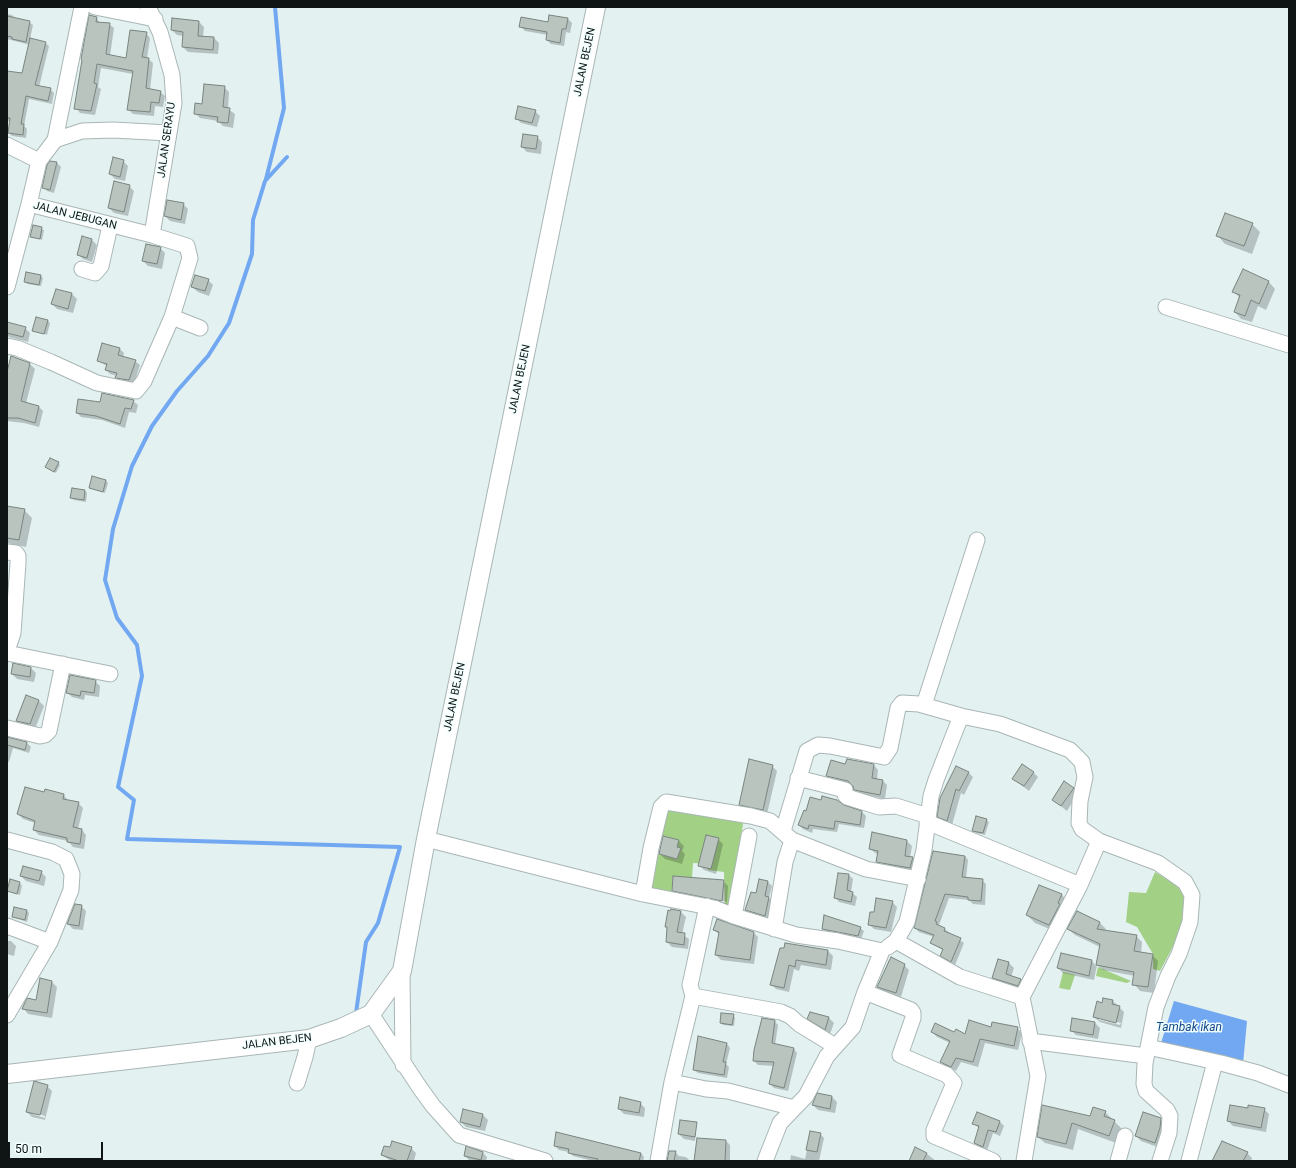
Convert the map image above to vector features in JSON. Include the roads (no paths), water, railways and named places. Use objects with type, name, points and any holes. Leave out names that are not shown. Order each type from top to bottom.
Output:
[{"type":"street","points":[[29,204],[39,161],[55,140],[82,7]]},
{"type":"street","points":[[95,7],[151,13]]},
{"type":"street","name":"JALAN BEJEN","points":[[7,1074],[308,1039],[341,1028],[371,1014],[402,971],[426,839],[596,7]]},
{"type":"street","name":"JALAN SERAYU","points":[[151,13],[172,75],[174,103],[152,235]]},
{"type":"street","points":[[55,140],[82,131],[113,130],[169,133]]},
{"type":"street","points":[[7,145],[39,161]]},
{"type":"street","name":"JALAN JEBUGAN","points":[[7,287],[29,204],[110,226],[152,235]]},
{"type":"street","points":[[82,269],[95,273],[101,266],[110,226]]},
{"type":"street","points":[[7,346],[44,359],[97,383],[136,392],[144,381],[172,317],[190,258],[187,246],[152,235]]},
{"type":"street","points":[[1166,307],[1289,345]]},
{"type":"street","points":[[172,317],[200,328]]},
{"type":"street","points":[[924,705],[977,540]]},
{"type":"street","points":[[7,552],[16,553],[18,556],[13,632],[7,652],[110,674]]},
{"type":"street","points":[[7,728],[40,736],[45,735],[49,731],[63,664]]},
{"type":"street","points":[[774,929],[798,778],[807,751],[818,745],[884,757],[890,748],[898,708],[902,703],[908,702],[961,716],[1000,724],[1070,750],[1082,762],[1085,777],[1080,801],[1080,823],[1082,829],[1098,841],[1158,863],[1185,882],[1192,895],[1190,922],[1179,954],[1168,976],[1156,1007],[1144,1073],[1146,1091],[1167,1110],[1170,1116],[1169,1133],[1160,1161]]},
{"type":"street","points":[[765,1161],[780,1124],[806,1096],[827,1056],[835,1046],[846,1038],[853,1027],[864,992],[882,951],[896,941],[907,922],[918,879],[936,780],[961,716]]},
{"type":"street","points":[[798,778],[845,790],[845,795],[847,797],[879,807],[896,806],[1080,885]]},
{"type":"street","points":[[643,894],[651,848],[661,807],[664,803],[752,816],[770,821],[788,836],[866,869],[918,879]]},
{"type":"street","points":[[734,916],[749,836]]},
{"type":"street","points":[[426,839],[643,894],[707,906],[774,929],[882,951]]},
{"type":"street","points":[[7,840],[52,852],[66,859],[72,874],[71,890],[50,942],[7,1016]]},
{"type":"street","points":[[1024,1161],[1038,1076],[1022,997],[1080,885],[1098,841]]},
{"type":"street","points":[[658,1161],[672,1082],[693,996],[690,985],[707,906]]},
{"type":"street","points":[[7,926],[50,942]]},
{"type":"street","points":[[896,941],[960,977],[1022,997]]},
{"type":"street","points":[[402,971],[403,1065]]},
{"type":"street","points":[[864,992],[910,1010],[913,1013],[913,1018],[900,1055],[947,1075],[954,1083],[934,1130],[934,1136],[993,1161]]},
{"type":"street","points":[[693,996],[781,1012],[790,1016],[799,1024],[835,1046]]},
{"type":"street","points":[[371,1014],[403,1065],[433,1106],[459,1135],[545,1161]]},
{"type":"street","points":[[297,1083],[305,1057],[308,1039]]},
{"type":"street","points":[[1030,1041],[1147,1052],[1215,1062],[1258,1073],[1289,1085]]},
{"type":"street","points":[[1189,1161],[1215,1062]]},
{"type":"street","points":[[672,1082],[706,1089],[728,1091],[794,1108]]},
{"type":"street","points":[[1118,1161],[1125,1136]]},
{"type":"water","name":"Tambak ikan","points":[[1174,1001],[1247,1021],[1243,1064],[1161,1043]]},
{"type":"waterway","points":[[266,179],[284,108],[275,7]]},
{"type":"waterway","points":[[287,157],[265,181],[253,220],[252,254],[229,323],[208,356],[177,391],[152,426],[132,466],[113,529],[105,580],[117,618],[137,645],[142,676],[118,787],[134,800],[127,839],[400,847],[378,923],[366,942],[356,1013]]}]
